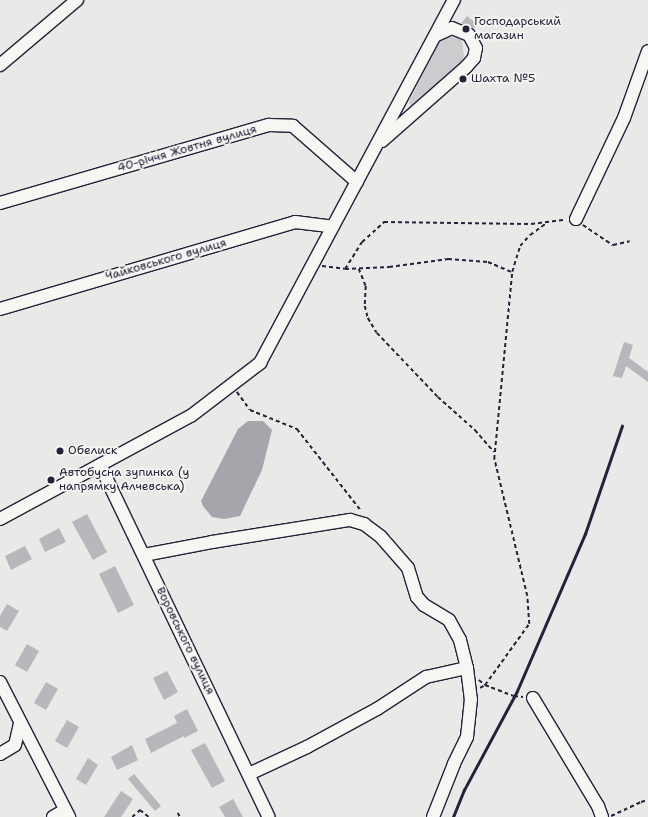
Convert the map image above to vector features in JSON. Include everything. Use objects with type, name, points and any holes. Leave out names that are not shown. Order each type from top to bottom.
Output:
[{"type":"street","points":[[0,65],[77,0]]},
{"type":"street","points":[[0,519],[192,415],[260,363],[454,0]]},
{"type":"street","points":[[375,147],[466,67],[474,58],[476,48],[469,35],[452,28],[436,35]]},
{"type":"street","points":[[576,219],[624,118],[648,51]]},
{"type":"street","name":"40-річчя Жовтня вулиця","points":[[0,203],[269,125],[293,126],[357,182]]},
{"type":"street","name":"Чайковського вулиця","points":[[0,309],[295,222],[333,227]]},
{"type":"street","name":"Воровського вулиця","points":[[100,465],[269,817]]},
{"type":"street","points":[[144,555],[212,542],[350,520],[364,524],[381,538],[408,568],[416,597],[424,606],[449,620],[460,640],[467,668],[471,698],[468,737],[454,764],[433,817]]},
{"type":"street","points":[[249,774],[307,747],[377,708],[426,677],[467,668]]},
{"type":"street","points":[[0,682],[67,814],[53,817]]},
{"type":"street","points":[[533,698],[598,806],[602,817]]},
{"type":"street","points":[[0,754],[15,745],[20,723]]},
{"type":"path","points":[[345,269],[362,242],[384,222],[531,224],[576,219],[613,245],[630,241]]},
{"type":"path","points":[[485,685],[529,624],[527,596],[494,459],[512,272],[520,246],[530,235],[548,222]]},
{"type":"path","points":[[312,264],[345,269],[359,269],[389,267],[448,259],[488,262],[512,272]]},
{"type":"path","points":[[359,269],[366,286],[365,306],[368,318],[377,333],[438,397],[475,430],[495,452]]},
{"type":"path","points":[[232,385],[250,410],[297,429],[362,513]]},
{"type":"path","points":[[467,668],[485,685],[514,696]]},
{"type":"path","points":[[610,817],[648,800]]},
{"type":"path","points":[[132,817],[140,810],[150,817]]},
{"type":"path","points":[[178,813],[180,817]]},
{"type":"shaded area","points":[[451,37],[458,38],[462,41],[464,56],[461,63],[414,106],[411,106],[409,102],[439,42]]},
{"type":"shaded area","points":[[248,421],[263,421],[272,430],[262,470],[240,516],[224,519],[212,517],[201,501],[238,429]]},
{"type":"building","points":[[467,16],[477,24],[473,29],[461,24]]},
{"type":"building","points":[[624,342],[633,345],[629,358],[648,372],[648,382],[626,366],[622,378],[613,376]]},
{"type":"building","points":[[87,514],[107,552],[93,560],[72,522]]},
{"type":"building","points":[[59,528],[66,542],[45,552],[39,539]]},
{"type":"building","points":[[25,546],[32,559],[11,570],[5,556]]},
{"type":"building","points":[[115,566],[134,605],[118,613],[99,574]]},
{"type":"building","points":[[7,604],[19,611],[7,631],[0,627],[0,616]]},
{"type":"building","points":[[27,644],[39,651],[27,672],[15,665]]},
{"type":"building","points":[[167,671],[178,692],[164,700],[153,678]]},
{"type":"building","points":[[46,682],[58,689],[46,710],[34,703]]},
{"type":"building","points":[[187,709],[198,731],[184,738],[184,736],[151,753],[145,739],[177,723],[174,716]]},
{"type":"building","points":[[67,720],[79,727],[67,748],[55,741]]},
{"type":"building","points":[[205,743],[225,781],[212,788],[191,750]]},
{"type":"building","points":[[132,745],[138,760],[117,770],[111,757]]},
{"type":"building","points":[[88,758],[98,765],[86,785],[76,779]]},
{"type":"building","points":[[134,774],[161,806],[155,811],[128,779]]},
{"type":"building","points":[[121,791],[133,799],[121,817],[104,817]]},
{"type":"building","points":[[233,799],[243,817],[225,817],[219,807]]},
{"type":"railway","points":[[453,817],[464,790],[517,691],[585,534],[622,426]]},
{"type":"place","name":"Господарський магазин","points":[[466,29]]},
{"type":"place","name":"Шахта №5","points":[[463,79]]},
{"type":"place","name":"Обелиск","points":[[60,451]]},
{"type":"place","name":"Автобусна зупинка (у напрямку Алчевська)","points":[[51,480]]}]
